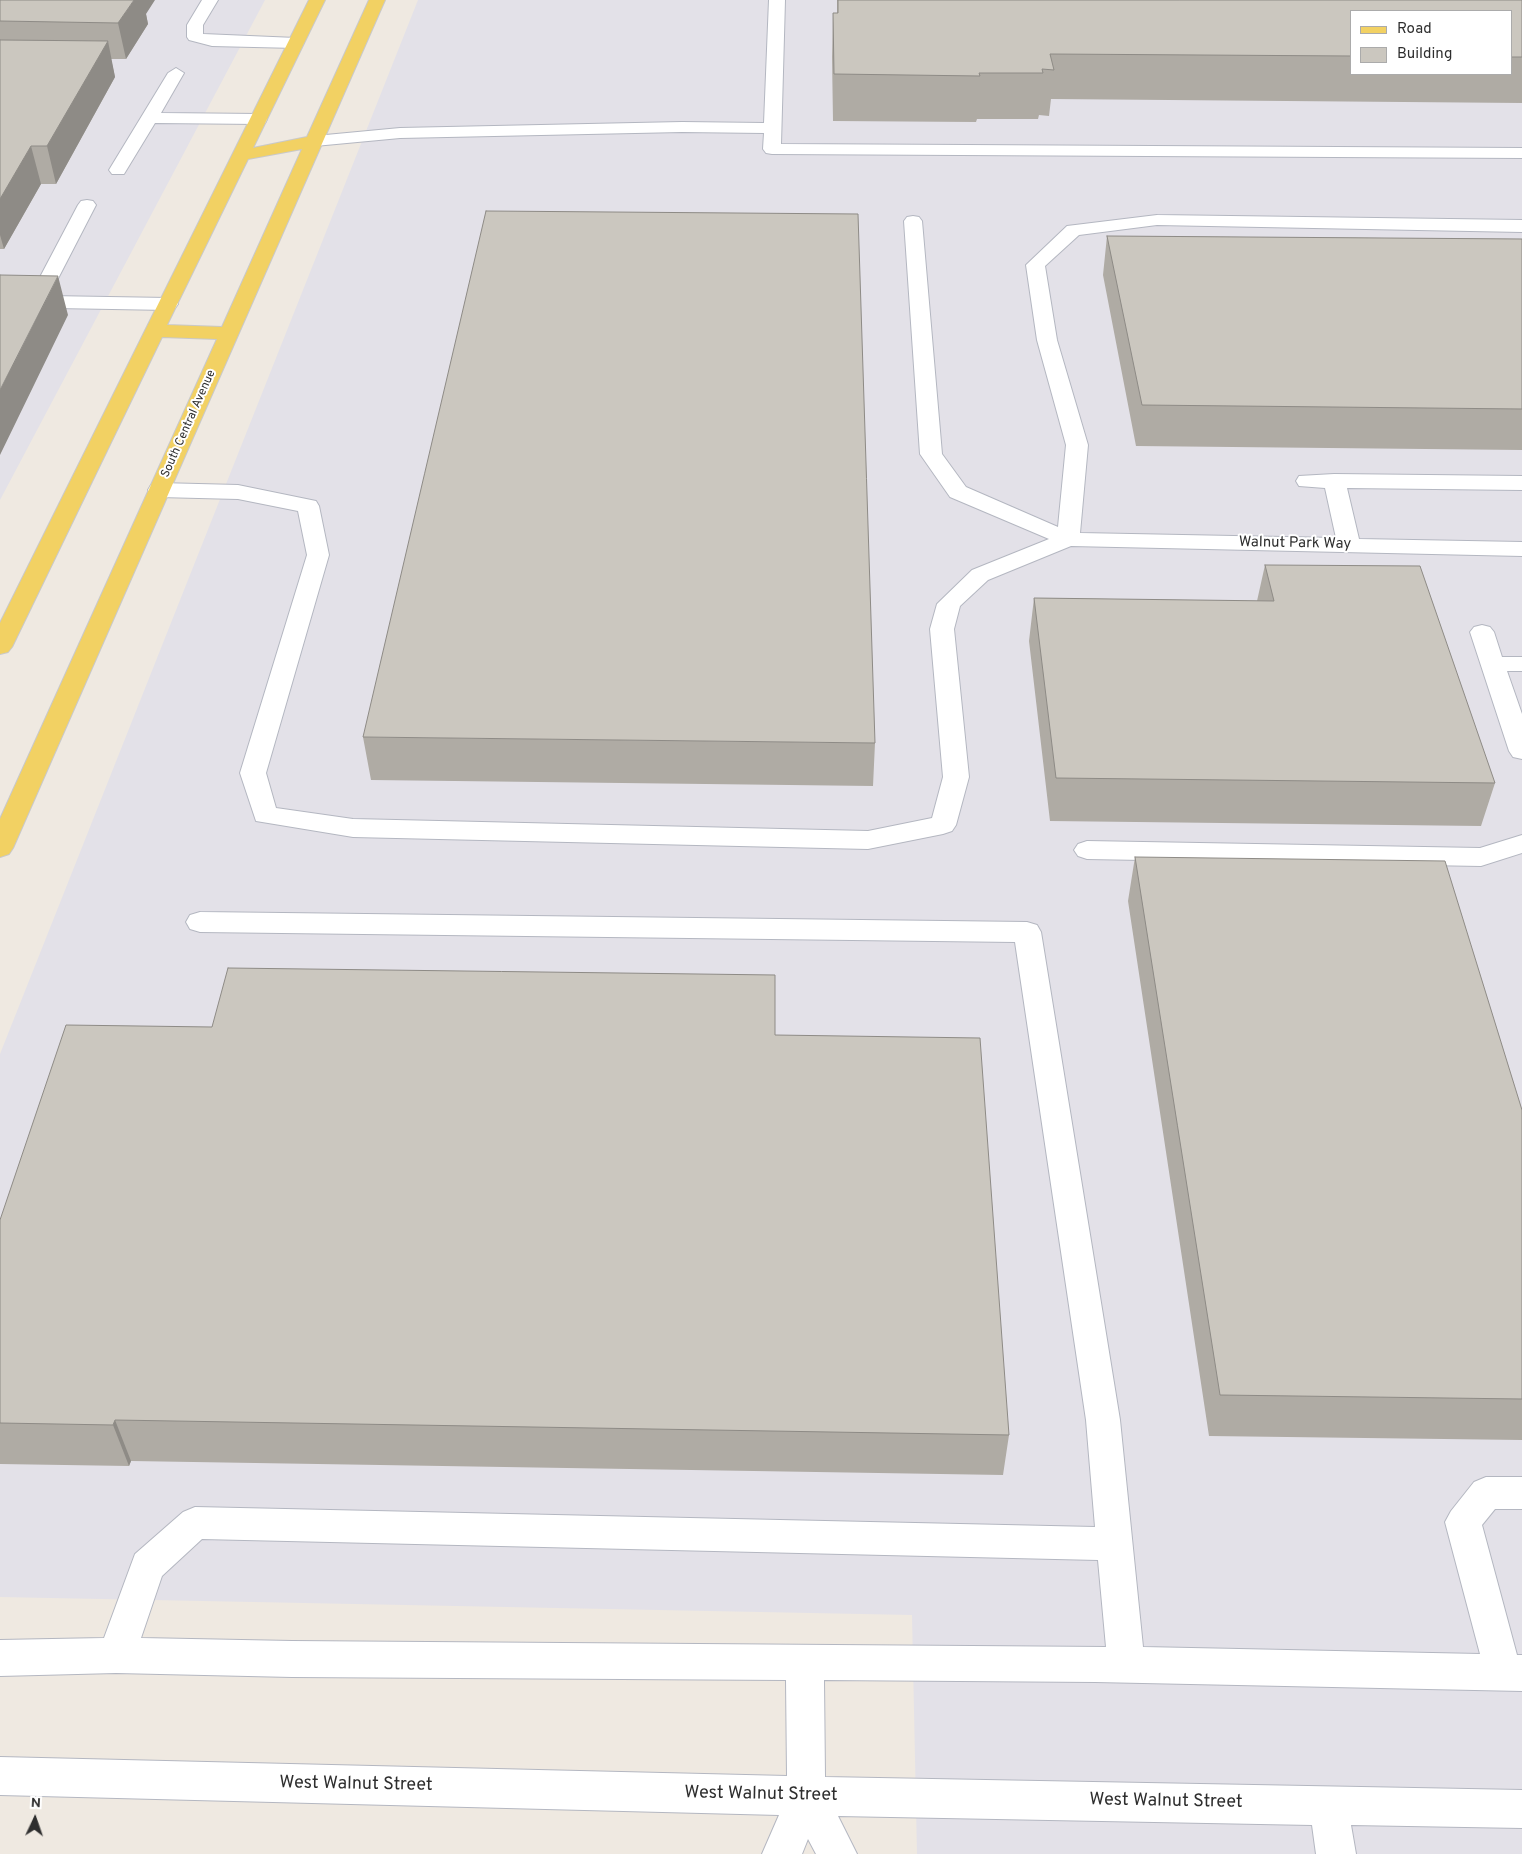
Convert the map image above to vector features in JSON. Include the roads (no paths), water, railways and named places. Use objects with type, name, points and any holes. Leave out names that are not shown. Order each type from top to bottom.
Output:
[{"type":"main road","points":[[0,646],[318,0]]},
{"type":"main road","name":"South Central Avenue","points":[[0,848],[377,0]]},
{"type":"main road","points":[[242,155],[315,141]]},
{"type":"main road","points":[[155,331],[229,333]]},
{"type":"street","points":[[210,0],[196,25],[195,36],[212,41],[296,43]]},
{"type":"street","points":[[777,0],[772,149],[1522,153]]},
{"type":"street","points":[[118,170],[176,73]]},
{"type":"street","points":[[149,118],[259,119]]},
{"type":"street","points":[[315,141],[400,133],[682,126],[773,128]]},
{"type":"street","points":[[36,302],[87,205]]},
{"type":"street","points":[[913,220],[931,454],[958,492],[1068,539]]},
{"type":"street","points":[[1068,539],[1077,445],[1047,340],[1035,265],[1074,230],[1157,220],[1522,226]]},
{"type":"street","points":[[0,301],[168,304]]},
{"type":"street","points":[[1307,481],[1522,483]]},
{"type":"street","points":[[1334,481],[1349,545]]},
{"type":"street","points":[[159,490],[238,492],[308,506],[318,555],[253,773],[265,815],[353,828],[868,840],[943,826],[956,777],[942,629],[949,604],[980,575],[1068,539]]},
{"type":"street","name":"Walnut Park Way","points":[[1068,539],[1522,549]]},
{"type":"street","points":[[1482,632],[1522,751]]},
{"type":"street","points":[[1493,664],[1522,664]]},
{"type":"street","points":[[1087,850],[1481,857],[1522,844]]},
{"type":"street","points":[[200,922],[1027,932],[1103,1420],[1126,1666]]},
{"type":"street","points":[[0,1658],[116,1655],[302,1659],[1126,1666],[1512,1672],[1463,1522],[1486,1493],[1522,1494]]},
{"type":"street","points":[[116,1655],[148,1566],[195,1523],[1114,1544]]},
{"type":"street","points":[[782,1854],[806,1796],[806,1663]]},
{"type":"street","name":"West Walnut Street","points":[[0,1776],[806,1796],[1522,1809]]},
{"type":"street","points":[[806,1796],[837,1854]]},
{"type":"street","points":[[1328,1806],[1336,1854]]}]
